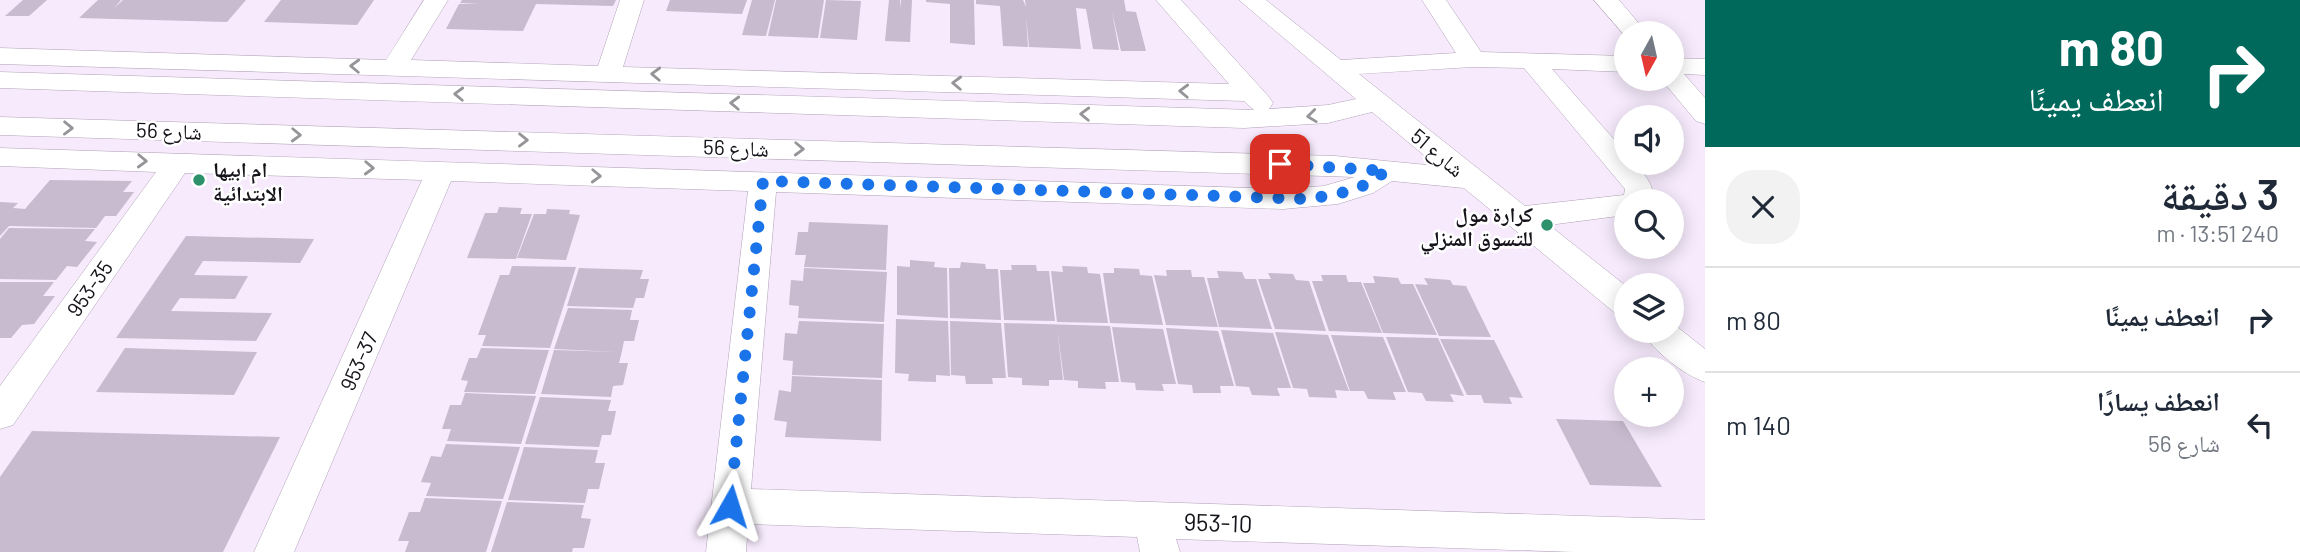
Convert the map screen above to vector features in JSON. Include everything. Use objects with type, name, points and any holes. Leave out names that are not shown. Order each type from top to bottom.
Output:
[{"type":"street","points":[[394,67],[436,0]]},
{"type":"street","points":[[609,72],[632,0]]},
{"type":"street","points":[[1168,0],[1252,93],[1271,119]]},
{"type":"street","name":"شارع 51","points":[[1251,0],[1614,294]]},
{"type":"street","points":[[1434,0],[1473,59]]},
{"type":"street","points":[[1606,0],[1624,21]]},
{"type":"street","points":[[0,56],[1252,93]]},
{"type":"street","points":[[1334,68],[1473,59],[1614,64]]},
{"type":"street","points":[[1531,61],[1639,189]]},
{"type":"street","points":[[1684,66],[1705,67]]},
{"type":"street","name":"شارع 56","points":[[0,80],[1271,119],[1328,114],[1379,102]]},
{"type":"street","points":[[1684,90],[1705,115]]},
{"type":"street","name":"شارع 56","points":[[0,126],[1335,166],[1471,179]]},
{"type":"street","points":[[0,157],[1310,199],[1356,190],[1387,171]]},
{"type":"street","name":"953-35","points":[[0,414],[178,162]]},
{"type":"street","name":"953-37","points":[[274,552],[441,171]]},
{"type":"street","points":[[726,552],[763,181]]},
{"type":"street","points":[[1517,217],[1614,207]]},
{"type":"street","points":[[1674,343],[1705,368]]},
{"type":"street","name":"953-10","points":[[730,506],[1156,536],[1703,540]]},
{"type":"building","points":[[23,0],[47,0],[29,16],[5,16]]},
{"type":"building","points":[[98,0],[121,0],[114,8],[123,0],[246,0],[227,22],[79,18]]},
{"type":"building","points":[[281,0],[374,0],[357,25],[264,22]]},
{"type":"building","points":[[462,0],[616,0],[613,6],[536,4],[523,31],[446,29],[459,4],[479,4],[460,3]]},
{"type":"building","points":[[670,0],[747,0],[742,14],[666,11]]},
{"type":"building","points":[[752,0],[775,0],[766,36],[742,35]]},
{"type":"building","points":[[776,0],[824,0],[818,38],[768,36]]},
{"type":"building","points":[[826,0],[861,1],[857,40],[820,38]]},
{"type":"building","points":[[889,0],[900,0],[901,8],[901,0],[912,0],[910,42],[885,41]]},
{"type":"building","points":[[926,0],[974,0],[975,45],[950,43],[950,4]]},
{"type":"building","points":[[976,0],[1023,0],[1026,7],[1025,0],[1124,0],[1126,11],[1136,12],[1146,51],[1121,51],[1112,12],[1119,50],[1093,49],[1086,9],[1076,8],[1081,49],[1029,47],[1026,15],[1028,47],[1003,46],[1000,6],[976,4]]},
{"type":"building","points":[[50,180],[132,181],[123,192],[134,192],[116,216],[105,216],[96,228],[9,226],[0,236],[0,202],[18,203],[13,208],[25,209]]},
{"type":"building","points":[[499,207],[522,208],[520,214],[532,214],[516,259],[467,258],[485,213],[497,213]]},
{"type":"building","points":[[547,209],[570,210],[569,214],[580,215],[566,260],[517,258],[534,214],[546,214]]},
{"type":"building","points":[[809,222],[888,225],[886,270],[804,267],[806,255],[795,255],[798,232],[808,232]]},
{"type":"building","points":[[9,228],[95,229],[85,241],[97,242],[77,267],[67,266],[56,280],[0,279],[0,239]]},
{"type":"building","points":[[186,236],[314,239],[300,263],[203,261],[194,275],[248,276],[235,299],[180,298],[171,311],[272,313],[256,341],[116,338]]},
{"type":"building","points":[[910,260],[935,262],[934,267],[947,268],[948,318],[897,315],[897,266],[910,267]]},
{"type":"building","points":[[961,262],[985,264],[986,269],[998,269],[1001,320],[950,318],[949,268],[960,268]]},
{"type":"building","points":[[1011,265],[1036,265],[1037,271],[1049,271],[1055,321],[1004,320],[1000,270],[1012,270]]},
{"type":"building","points":[[512,266],[576,267],[550,348],[482,346],[486,335],[478,335],[500,275],[509,275]]},
{"type":"building","points":[[1062,266],[1087,267],[1088,273],[1100,274],[1108,323],[1057,322],[1051,271],[1063,272]]},
{"type":"building","points":[[579,268],[643,270],[640,279],[649,279],[644,298],[636,298],[633,308],[567,306]]},
{"type":"building","points":[[804,268],[887,272],[884,322],[798,318],[799,306],[789,305],[791,280],[803,281]]},
{"type":"building","points":[[1114,268],[1139,269],[1140,275],[1152,276],[1163,325],[1110,323],[1103,273],[1114,273]]},
{"type":"building","points":[[1166,270],[1191,270],[1192,277],[1204,277],[1218,327],[1166,325],[1154,275],[1167,276]]},
{"type":"building","points":[[1217,271],[1242,272],[1245,279],[1256,279],[1272,329],[1219,327],[1207,278],[1219,278]]},
{"type":"building","points":[[1268,273],[1293,274],[1296,280],[1309,281],[1326,331],[1275,329],[1258,279],[1271,279]]},
{"type":"building","points":[[1321,275],[1346,275],[1348,282],[1361,282],[1382,333],[1329,331],[1312,281],[1323,281]]},
{"type":"building","points":[[1373,276],[1398,278],[1401,284],[1413,284],[1437,335],[1383,333],[1363,283],[1375,283]]},
{"type":"building","points":[[1424,278],[1450,280],[1453,285],[1466,286],[1491,337],[1439,336],[1415,284],[1428,285]]},
{"type":"building","points":[[0,282],[54,282],[43,296],[55,296],[34,324],[22,325],[11,338],[0,338]]},
{"type":"building","points":[[568,308],[632,310],[630,320],[639,320],[634,341],[624,341],[619,363],[628,363],[623,385],[613,386],[611,397],[541,394],[554,350],[617,352],[554,349]]},
{"type":"building","points":[[896,319],[948,321],[950,376],[936,375],[936,382],[908,381],[909,374],[895,373]]},
{"type":"building","points":[[799,321],[884,324],[882,378],[792,375],[793,361],[783,360],[785,333],[797,334]]},
{"type":"building","points":[[950,321],[1001,323],[1006,378],[992,378],[993,384],[966,384],[965,376],[951,375]]},
{"type":"building","points":[[1004,323],[1110,326],[1119,382],[1105,382],[1106,389],[1078,388],[1078,381],[1064,380],[1057,327],[1063,380],[1049,380],[1049,386],[1022,385],[1022,378],[1008,377]]},
{"type":"building","points":[[1112,327],[1163,329],[1176,384],[1162,384],[1164,391],[1136,390],[1135,383],[1121,382]]},
{"type":"building","points":[[1166,328],[1218,331],[1234,386],[1220,386],[1221,393],[1193,393],[1192,385],[1178,384]]},
{"type":"building","points":[[1221,330],[1273,333],[1291,388],[1277,388],[1280,396],[1252,395],[1249,387],[1236,386]]},
{"type":"building","points":[[1275,332],[1328,335],[1349,391],[1335,390],[1337,398],[1309,397],[1307,389],[1293,388]]},
{"type":"building","points":[[1331,335],[1383,337],[1406,392],[1393,392],[1396,400],[1368,399],[1364,391],[1350,391]]},
{"type":"building","points":[[1386,337],[1438,338],[1464,396],[1450,394],[1454,402],[1426,401],[1422,393],[1408,392]]},
{"type":"building","points":[[1440,339],[1494,340],[1523,398],[1509,397],[1512,404],[1484,403],[1481,395],[1467,395]]},
{"type":"building","points":[[125,348],[257,352],[234,395],[96,392]]},
{"type":"building","points":[[481,348],[549,350],[535,394],[464,392],[468,381],[461,380],[469,358],[477,358]]},
{"type":"building","points":[[792,376],[882,380],[881,441],[785,437],[787,422],[774,420],[779,390],[791,392]]},
{"type":"building","points":[[465,393],[536,396],[521,444],[447,441],[451,429],[442,429],[450,405],[461,405]]},
{"type":"building","points":[[540,397],[611,400],[608,411],[616,411],[611,435],[602,435],[599,447],[525,444]]},
{"type":"building","points":[[1556,419],[1614,421],[1614,427],[1627,427],[1662,487],[1590,485]]},
{"type":"building","points":[[32,431],[280,437],[223,552],[0,552],[0,477]]},
{"type":"building","points":[[446,444],[520,447],[503,499],[426,496],[431,483],[421,482],[431,456],[441,457]]},
{"type":"building","points":[[524,447],[598,450],[595,463],[605,463],[599,489],[588,489],[585,503],[508,500]]},
{"type":"building","points":[[425,498],[502,501],[486,552],[405,552],[409,541],[398,541],[409,512],[420,512]]},
{"type":"building","points":[[507,502],[584,505],[581,518],[591,519],[584,548],[573,548],[572,552],[491,552]]},
{"type":"place","name":"ام ابيها الابتدائية","points":[[199,180]]},
{"type":"place","name":"كرارة مول للتسوق المنزلي","points":[[1547,225]]},
{"type":"route","points":[[730,506],[763,181],[1310,199],[1356,190],[1387,171],[1280,164]]}]
